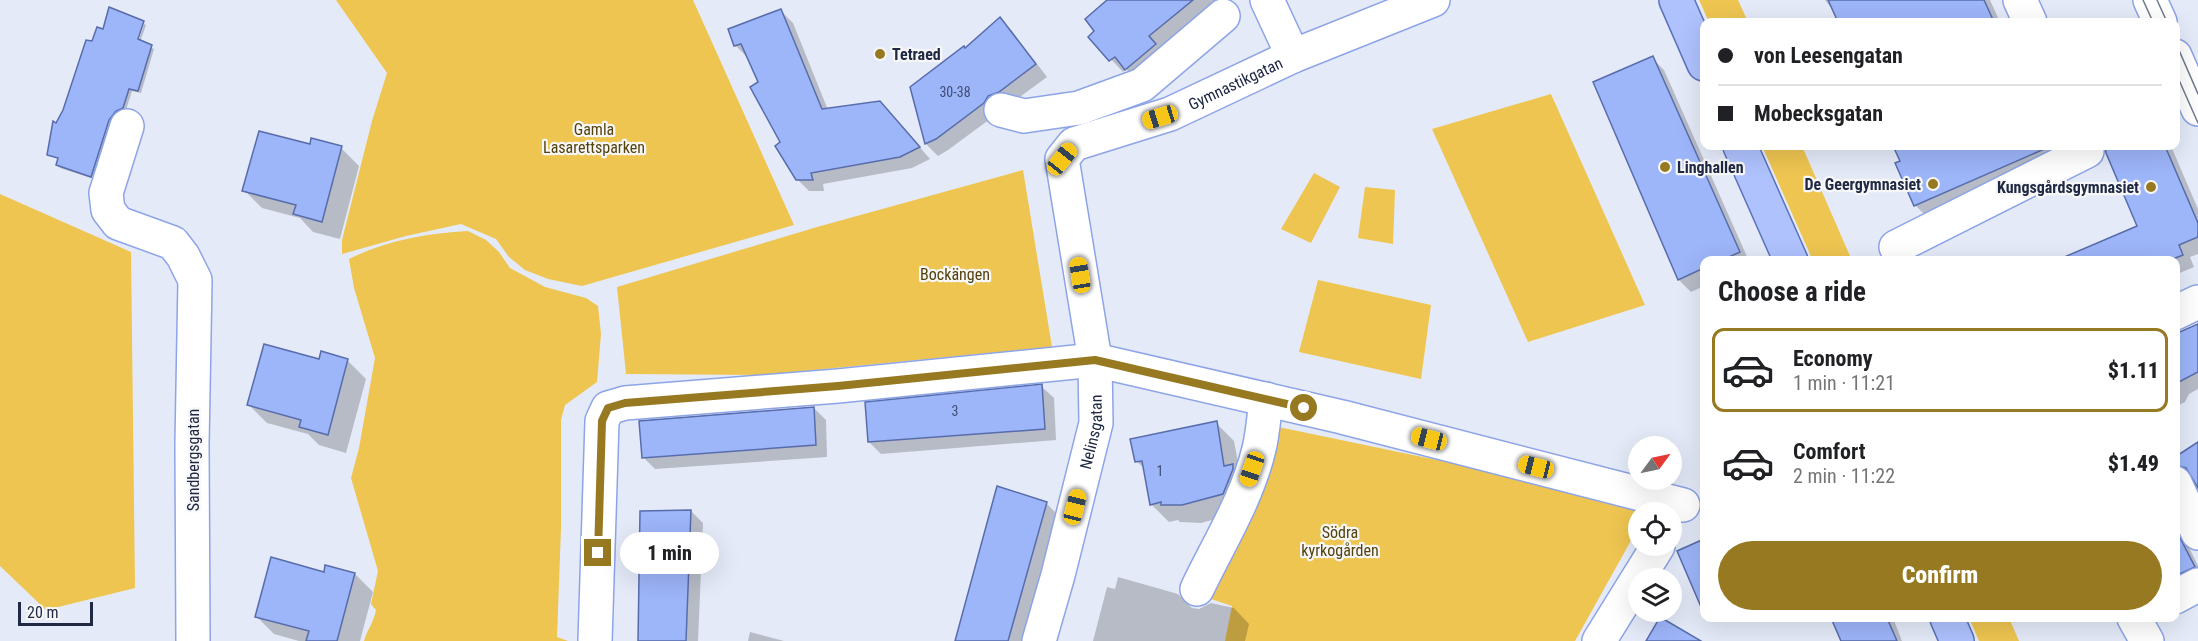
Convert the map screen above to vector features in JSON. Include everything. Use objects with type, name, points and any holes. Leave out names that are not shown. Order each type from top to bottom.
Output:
[{"type":"main road","points":[[1676,0],[1700,55]]},
{"type":"main road","points":[[1742,150],[1789,256]]},
{"type":"main road","points":[[1949,622],[1957,641]]},
{"type":"street","points":[[1267,0],[1293,56]]},
{"type":"street","name":"Gymnastikgatan","points":[[1095,360],[1062,159],[1074,144],[1160,117],[1293,56],[1433,0]]},
{"type":"street","points":[[2020,0],[2028,18]]},
{"type":"street","points":[[2150,0],[2158,18]]},
{"type":"street","points":[[1001,110],[1024,116],[1079,108],[1143,84],[1223,16]]},
{"type":"street","points":[[2180,68],[2198,109]]},
{"type":"street","points":[[1143,84],[1160,117]]},
{"type":"street","name":"Sandbergsgatan","points":[[127,126],[106,193],[108,210],[118,223],[173,243],[183,256],[195,280],[192,444],[193,641]]},
{"type":"street","points":[[1896,247],[2087,150]]},
{"type":"street","points":[[2180,311],[2198,303]]},
{"type":"street","points":[[595,641],[602,421],[608,408],[625,403],[838,386],[1095,360],[1266,399],[1686,509]]},
{"type":"street","name":"Nelinsgatan","points":[[1039,641],[1096,423],[1095,360]]},
{"type":"street","points":[[1197,590],[1232,522],[1246,489],[1259,449],[1266,399]]},
{"type":"street","points":[[2180,493],[2196,523]]},
{"type":"street","points":[[1599,641],[1652,556]]},
{"type":"street","points":[[2180,594],[2198,585]]},
{"type":"street","points":[[2136,622],[2148,641]]},
{"type":"green space","name":"Gamla Lasarettsparken","points":[[336,0],[693,0],[794,225],[582,286],[548,279],[525,270],[509,257],[496,239],[461,224],[406,236],[342,254],[342,240],[372,121],[387,73]]},
{"type":"green space","points":[[1699,0],[1738,0],[1746,18],[1707,18]]},
{"type":"green space","points":[[1551,94],[1645,305],[1528,342],[1432,129]]},
{"type":"green space","points":[[1764,150],[1804,150],[1850,256],[1811,256]]},
{"type":"green space","name":"Bockängen","points":[[1023,170],[1052,347],[761,375],[626,374],[617,287],[817,227]]},
{"type":"green space","points":[[1314,173],[1340,187],[1311,243],[1281,229]]},
{"type":"green space","points":[[1365,187],[1395,190],[1393,244],[1358,238]]},
{"type":"green space","points":[[0,194],[131,252],[135,588],[46,610],[0,566]]},
{"type":"green space","points":[[468,231],[486,240],[499,252],[510,268],[545,287],[586,298],[598,306],[601,334],[597,382],[565,405],[561,420],[561,528],[557,637],[568,641],[364,641],[376,610],[371,604],[378,571],[351,478],[359,448],[375,358],[354,288],[349,259],[377,247],[407,239]]},
{"type":"green space","points":[[1318,280],[1431,305],[1421,379],[1299,352]]},
{"type":"green space","name":"Södra kyrkogården","points":[[1269,425],[1485,470],[1628,506],[1628,546],[1575,641],[1225,641],[1232,606],[1202,596]]},
{"type":"green space","points":[[1971,622],[2011,622],[2019,641],[1979,641]]},
{"type":"building","points":[[1107,0],[1193,0],[1149,36],[1156,44],[1125,70],[1115,57],[1109,61],[1088,37],[1094,31],[1085,19]]},
{"type":"building","points":[[1828,0],[1984,0],[1992,18],[1836,18]]},
{"type":"building","points":[[109,7],[144,21],[138,39],[152,45],[138,91],[129,89],[123,108],[116,111],[109,120],[91,177],[56,165],[58,158],[47,155],[53,121],[56,123],[63,110],[86,40],[92,41],[97,27],[103,29]]},
{"type":"building","points":[[781,9],[822,109],[880,101],[920,147],[900,157],[811,173],[813,180],[796,180],[775,146],[780,142],[750,87],[758,82],[741,44],[734,46],[728,29]]},
{"type":"building","points":[[1000,17],[1036,64],[999,92],[988,96],[984,103],[936,139],[925,144],[910,87],[964,46],[965,48]]},
{"type":"building","name":"Linghallen","points":[[1653,56],[1740,252],[1731,256],[1700,256],[1700,270],[1678,280],[1593,82]]},
{"type":"building","points":[[259,131],[310,144],[311,138],[342,146],[322,222],[293,214],[296,205],[242,191]]},
{"type":"building","name":"De Geergymnasiet","points":[[1895,150],[2042,150],[1914,206],[1895,163],[1900,161]]},
{"type":"building","name":"Kungsgårdsgymnasiet","points":[[2106,150],[2167,150],[2198,223],[2198,237],[2179,245],[2183,255],[2067,256],[2137,226]]},
{"type":"building","points":[[2198,324],[2198,372],[2180,381],[2180,332]]},
{"type":"building","points":[[264,344],[319,359],[321,351],[348,359],[328,435],[299,427],[301,420],[247,405]]},
{"type":"building","points":[[1042,384],[1045,429],[868,442],[865,402]]},
{"type":"building","points":[[814,407],[816,445],[642,458],[639,421]]},
{"type":"building","points":[[1217,421],[1224,466],[1233,464],[1223,494],[1182,505],[1161,505],[1161,502],[1150,505],[1142,461],[1135,462],[1130,439]]},
{"type":"building","points":[[2198,442],[2198,488],[2186,468],[2180,466],[2180,454]]},
{"type":"building","points":[[997,486],[1047,502],[1008,641],[955,641]]},
{"type":"building","points":[[691,510],[686,641],[638,641],[640,511]]},
{"type":"building","points":[[2180,538],[2195,567],[2180,574]]},
{"type":"building","points":[[1700,541],[1700,605],[1679,556],[1682,556],[1682,549]]},
{"type":"building","points":[[271,557],[324,572],[325,565],[355,573],[337,641],[306,641],[309,631],[255,617]]},
{"type":"building","points":[[1657,622],[1669,622],[1701,641],[1646,641]]},
{"type":"building","points":[[1833,622],[1889,622],[1897,641],[1841,641]]},
{"type":"tram line","points":[[2143,0],[2151,18]]},
{"type":"tram line","points":[[2157,0],[2165,18]]},
{"type":"tram line","points":[[2180,53],[2198,94]]},
{"type":"tram line","points":[[2180,82],[2198,123]]},
{"type":"place","name":"Tetraed","points":[[880,54]]},
{"type":"place","name":"Linghallen","points":[[1665,167]]},
{"type":"place","name":"De Geergymnasiet","points":[[1933,184]]},
{"type":"place","name":"Kungsgårdsgymnasiet","points":[[2151,187]]},
{"type":"route","points":[[598,553],[602,421],[608,408],[625,403],[838,386],[1095,360],[1304,408]]}]
